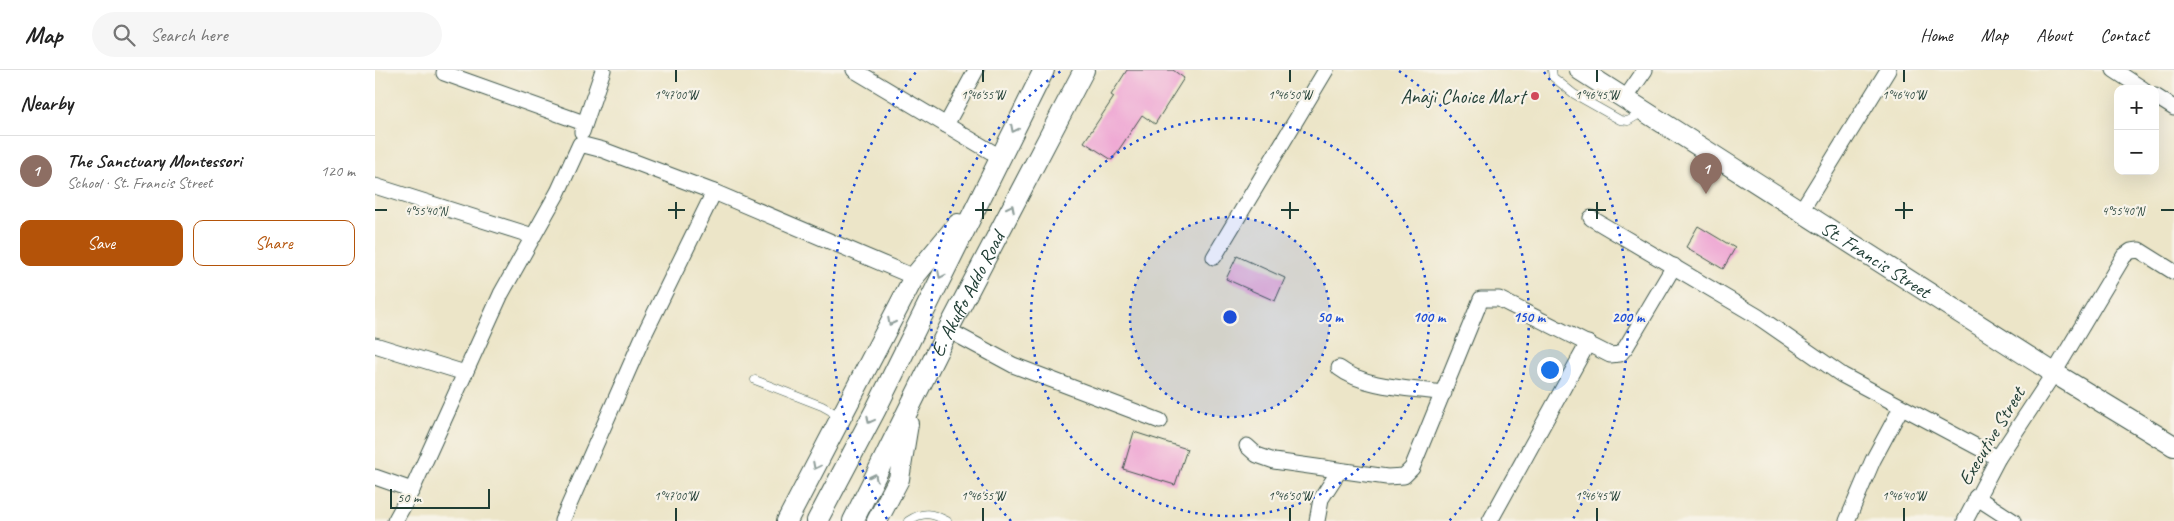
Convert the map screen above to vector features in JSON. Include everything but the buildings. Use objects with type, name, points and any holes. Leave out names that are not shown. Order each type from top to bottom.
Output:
[{"type":"main road","name":"E. Akuffo Addo Road","points":[[817,521],[876,409],[979,197],[1044,70]]},
{"type":"main road","name":"E. Akuffo Addo Road","points":[[853,521],[948,330],[1084,70]]},
{"type":"main road","name":"St. Francis Street","points":[[1580,70],[2053,373],[2174,446]]},
{"type":"main road","points":[[787,521],[914,277],[979,197]]},
{"type":"main road","points":[[877,521],[899,478],[912,402]]},
{"type":"street","points":[[395,521],[412,490],[501,294],[558,192],[580,144],[584,123],[603,70]]},
{"type":"street","points":[[854,70],[1000,157]]},
{"type":"street","points":[[946,125],[976,70]]},
{"type":"street","points":[[1214,257],[1326,70]]},
{"type":"street","points":[[1625,99],[1645,70]]},
{"type":"street","points":[[1801,211],[1888,70]]},
{"type":"street","points":[[2114,70],[2137,85]]},
{"type":"street","points":[[444,73],[584,123]]},
{"type":"street","points":[[2159,99],[2174,108]]},
{"type":"street","points":[[580,144],[603,150],[714,192],[914,277]]},
{"type":"street","points":[[375,186],[533,236]]},
{"type":"street","points":[[562,521],[643,339],[714,192]]},
{"type":"street","points":[[1591,218],[1757,316],[1842,375],[1998,458]]},
{"type":"street","name":"Executive Street","points":[[1965,521],[1998,458],[2053,373],[2124,256],[2131,251],[2139,250],[2174,272]]},
{"type":"street","points":[[1247,446],[1257,455],[1273,461],[1387,477],[1404,476],[1412,468],[1481,299],[1499,299],[1610,355],[1620,354],[1626,348],[1674,266]]},
{"type":"street","points":[[948,330],[1013,365],[1160,421]]},
{"type":"street","points":[[1490,521],[1587,344]]},
{"type":"street","points":[[375,345],[465,373]]},
{"type":"street","points":[[1339,368],[1348,375],[1363,381],[1444,393]]},
{"type":"street","points":[[1847,521],[1873,460],[1901,408]]},
{"type":"street","points":[[1317,521],[1321,499],[1339,471]]},
{"type":"street","points":[[375,477],[412,490]]},
{"type":"street","points":[[1976,497],[2013,521]]},
{"type":"lane","points":[[1552,70],[1553,77],[1574,94],[1620,120],[1628,120],[1644,111]]},
{"type":"lane","points":[[755,380],[822,406],[831,411],[839,421]]},
{"type":"lane","points":[[908,521],[918,514],[935,515],[947,521]]},
{"type":"place","name":"Anaji Choice Mart","points":[[1535,96]]},
{"type":"place","name":"The Sanctuary Montessori","points":[[1706,194]]}]
